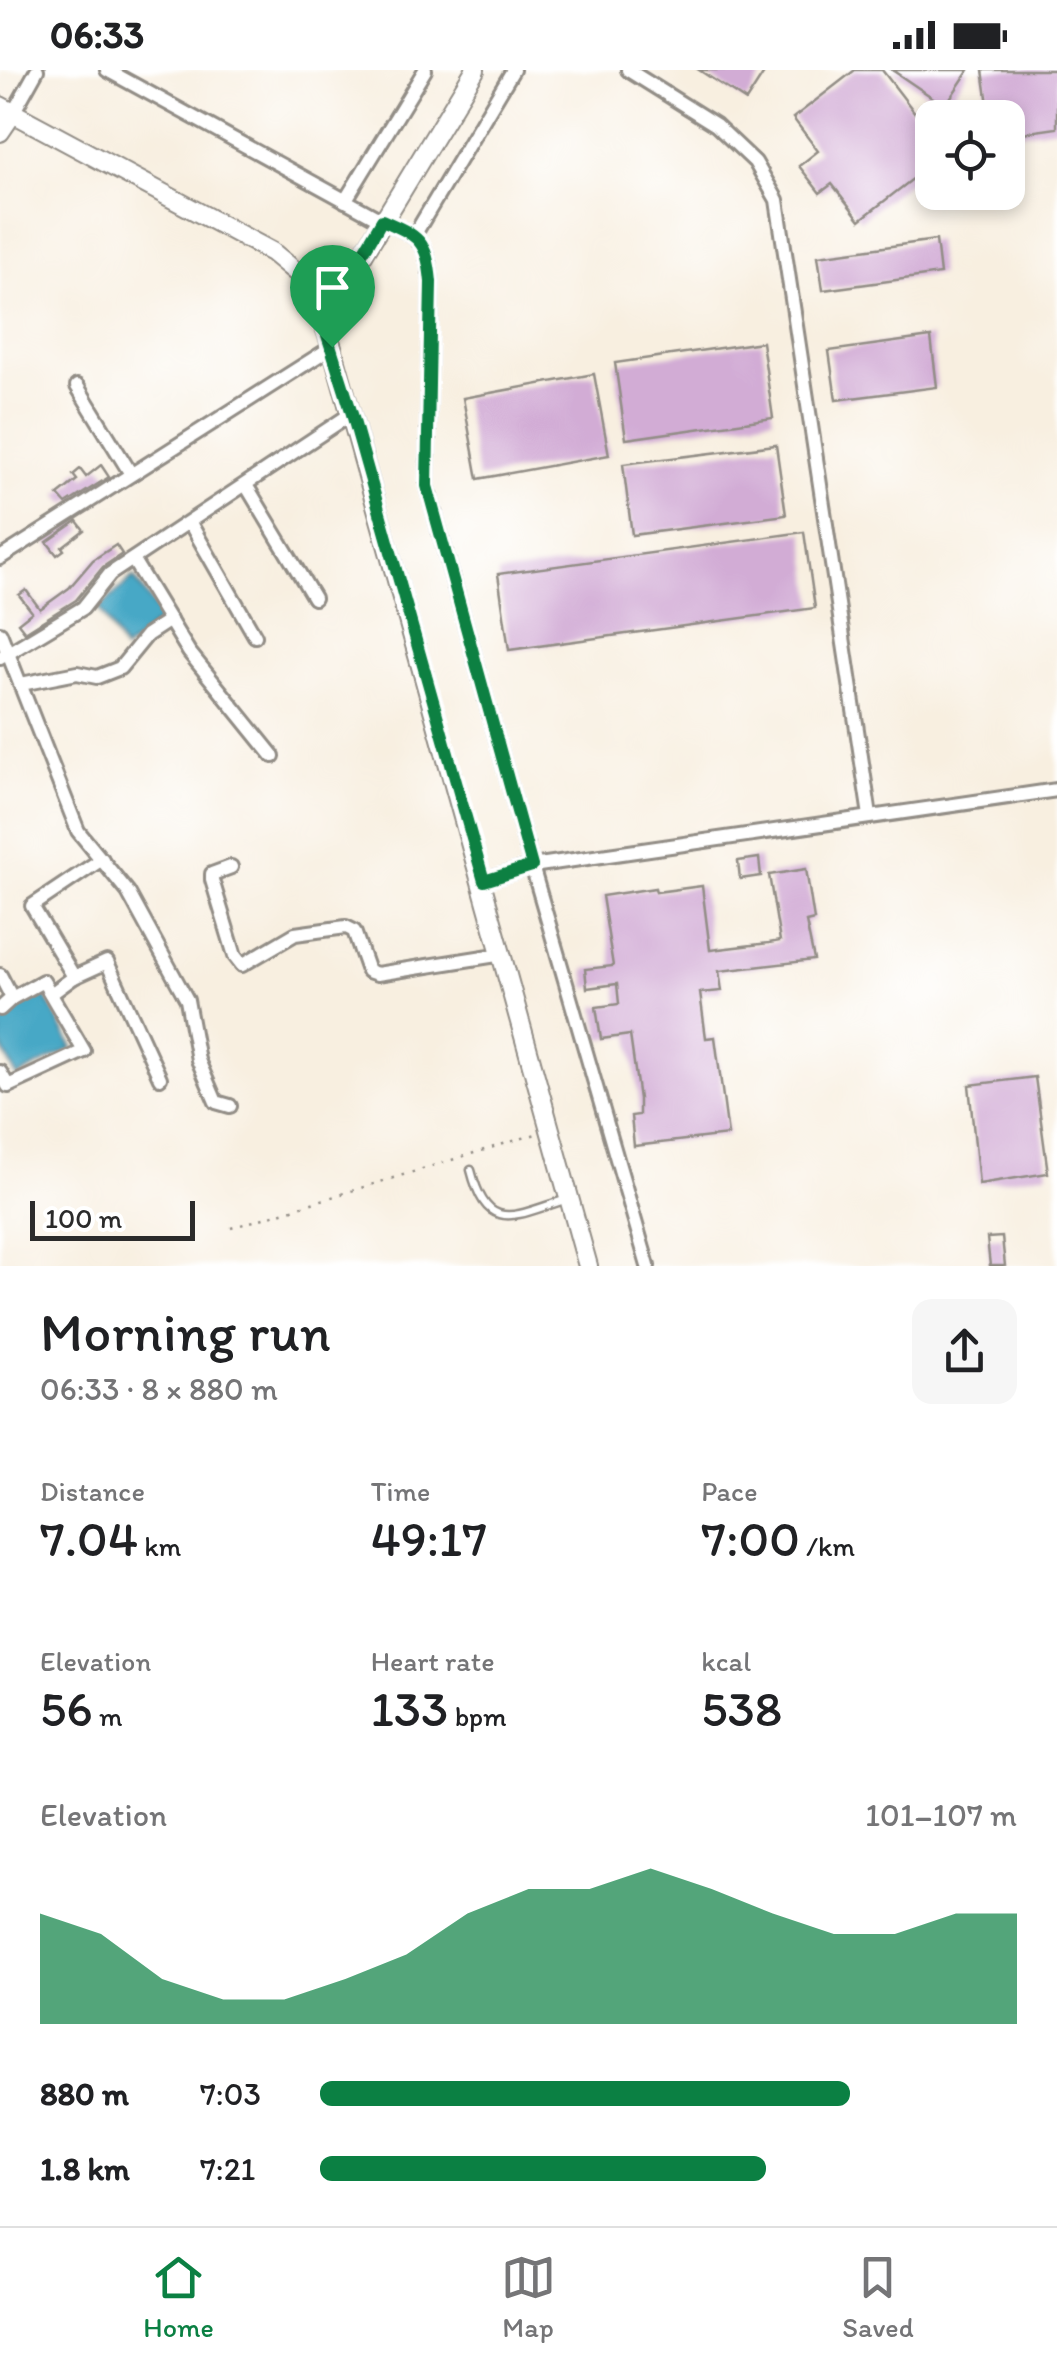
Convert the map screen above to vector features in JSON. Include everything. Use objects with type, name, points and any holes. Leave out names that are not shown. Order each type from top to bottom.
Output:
[{"type":"main road","points":[[314,294],[334,286],[353,271],[475,70]]},
{"type":"main road","points":[[0,132],[6,110],[272,252],[302,276],[314,294],[352,414],[484,881],[588,1266]]},
{"type":"street","points":[[6,110],[37,70]]},
{"type":"street","points":[[107,70],[382,220],[416,234],[428,255],[431,282],[427,486],[648,1266]]},
{"type":"street","points":[[345,200],[425,70]]},
{"type":"street","points":[[416,234],[513,70]]},
{"type":"street","points":[[628,70],[716,125],[755,162],[778,200],[870,816]]},
{"type":"street","points":[[0,558],[332,347]]},
{"type":"street","points":[[76,386],[132,474]]},
{"type":"street","points":[[4,656],[82,608],[110,574],[352,414]]},
{"type":"street","points":[[246,485],[314,598]]},
{"type":"street","points":[[190,523],[255,636]]},
{"type":"street","points":[[133,560],[189,652],[273,756]]},
{"type":"street","points":[[21,684],[77,673],[97,676],[120,668],[147,636],[170,620]]},
{"type":"street","points":[[0,633],[4,656],[21,684],[78,831],[128,892],[188,1000],[196,1050],[206,1077],[216,1102],[230,1106]]},
{"type":"street","points":[[484,881],[532,866],[1057,790]]},
{"type":"street","points":[[74,977],[32,906],[102,859]]},
{"type":"street","points":[[231,868],[212,874],[212,880],[235,956],[242,965],[296,934],[346,927],[354,931],[368,971],[377,974],[504,954]]},
{"type":"street","points":[[50,994],[74,977],[107,962],[160,1078]]},
{"type":"street","points":[[0,975],[12,998]]},
{"type":"street","points":[[0,1009],[43,981],[84,1051],[8,1086],[0,1072]]},
{"type":"lane","points":[[471,1170],[477,1194],[486,1209],[496,1214],[509,1216],[570,1199]]},
{"type":"path","points":[[231,1228],[552,1129]]},
{"type":"water","points":[[134,577],[162,619],[124,651],[99,608]]},
{"type":"water","points":[[42,989],[73,1048],[17,1077],[0,1044],[0,1018]]},
{"type":"building","points":[[699,70],[766,70],[746,101]]},
{"type":"building","points":[[855,70],[882,70],[915,113],[915,177],[860,220],[832,184],[820,193],[799,166],[818,151],[793,118]]},
{"type":"building","points":[[892,70],[969,70],[949,100],[936,100]]},
{"type":"building","points":[[983,70],[1057,70],[1057,128],[1025,133],[1025,100],[987,100]]},
{"type":"building","points":[[936,240],[940,274],[823,290],[818,256]]},
{"type":"building","points":[[931,337],[937,387],[836,400],[829,351]]},
{"type":"building","points":[[762,342],[773,418],[626,439],[615,363]]},
{"type":"building","points":[[594,374],[609,455],[478,479],[463,398]]},
{"type":"building","points":[[776,445],[786,515],[632,535],[623,464]]},
{"type":"building","points":[[101,465],[109,477],[66,504],[58,495],[77,480],[73,475],[80,469],[86,477]]},
{"type":"building","points":[[77,521],[84,530],[57,555],[47,542]]},
{"type":"building","points":[[804,532],[815,608],[509,650],[498,574]]},
{"type":"building","points":[[116,545],[122,554],[103,567],[76,600],[25,632],[18,623],[32,612],[19,595],[26,590],[40,609],[69,588],[93,560]]},
{"type":"building","points":[[759,858],[761,876],[740,879],[738,861]]},
{"type":"building","points":[[806,869],[814,920],[806,922],[814,960],[719,971],[722,991],[700,993],[706,1038],[715,1037],[728,1135],[634,1146],[631,1116],[639,1115],[639,1099],[630,1035],[601,1039],[596,1007],[619,1004],[617,984],[587,988],[585,969],[613,966],[602,896],[702,886],[710,950],[769,943],[780,941],[769,875]]},
{"type":"building","points":[[1035,1077],[1048,1173],[979,1184],[969,1085]]},
{"type":"building","points":[[1002,1237],[1005,1266],[990,1266],[987,1238]]},
{"type":"route","points":[[382,220],[416,234],[428,255],[431,282],[427,486],[532,866],[484,881],[332,347],[314,294],[334,286],[353,271],[382,220]]}]
